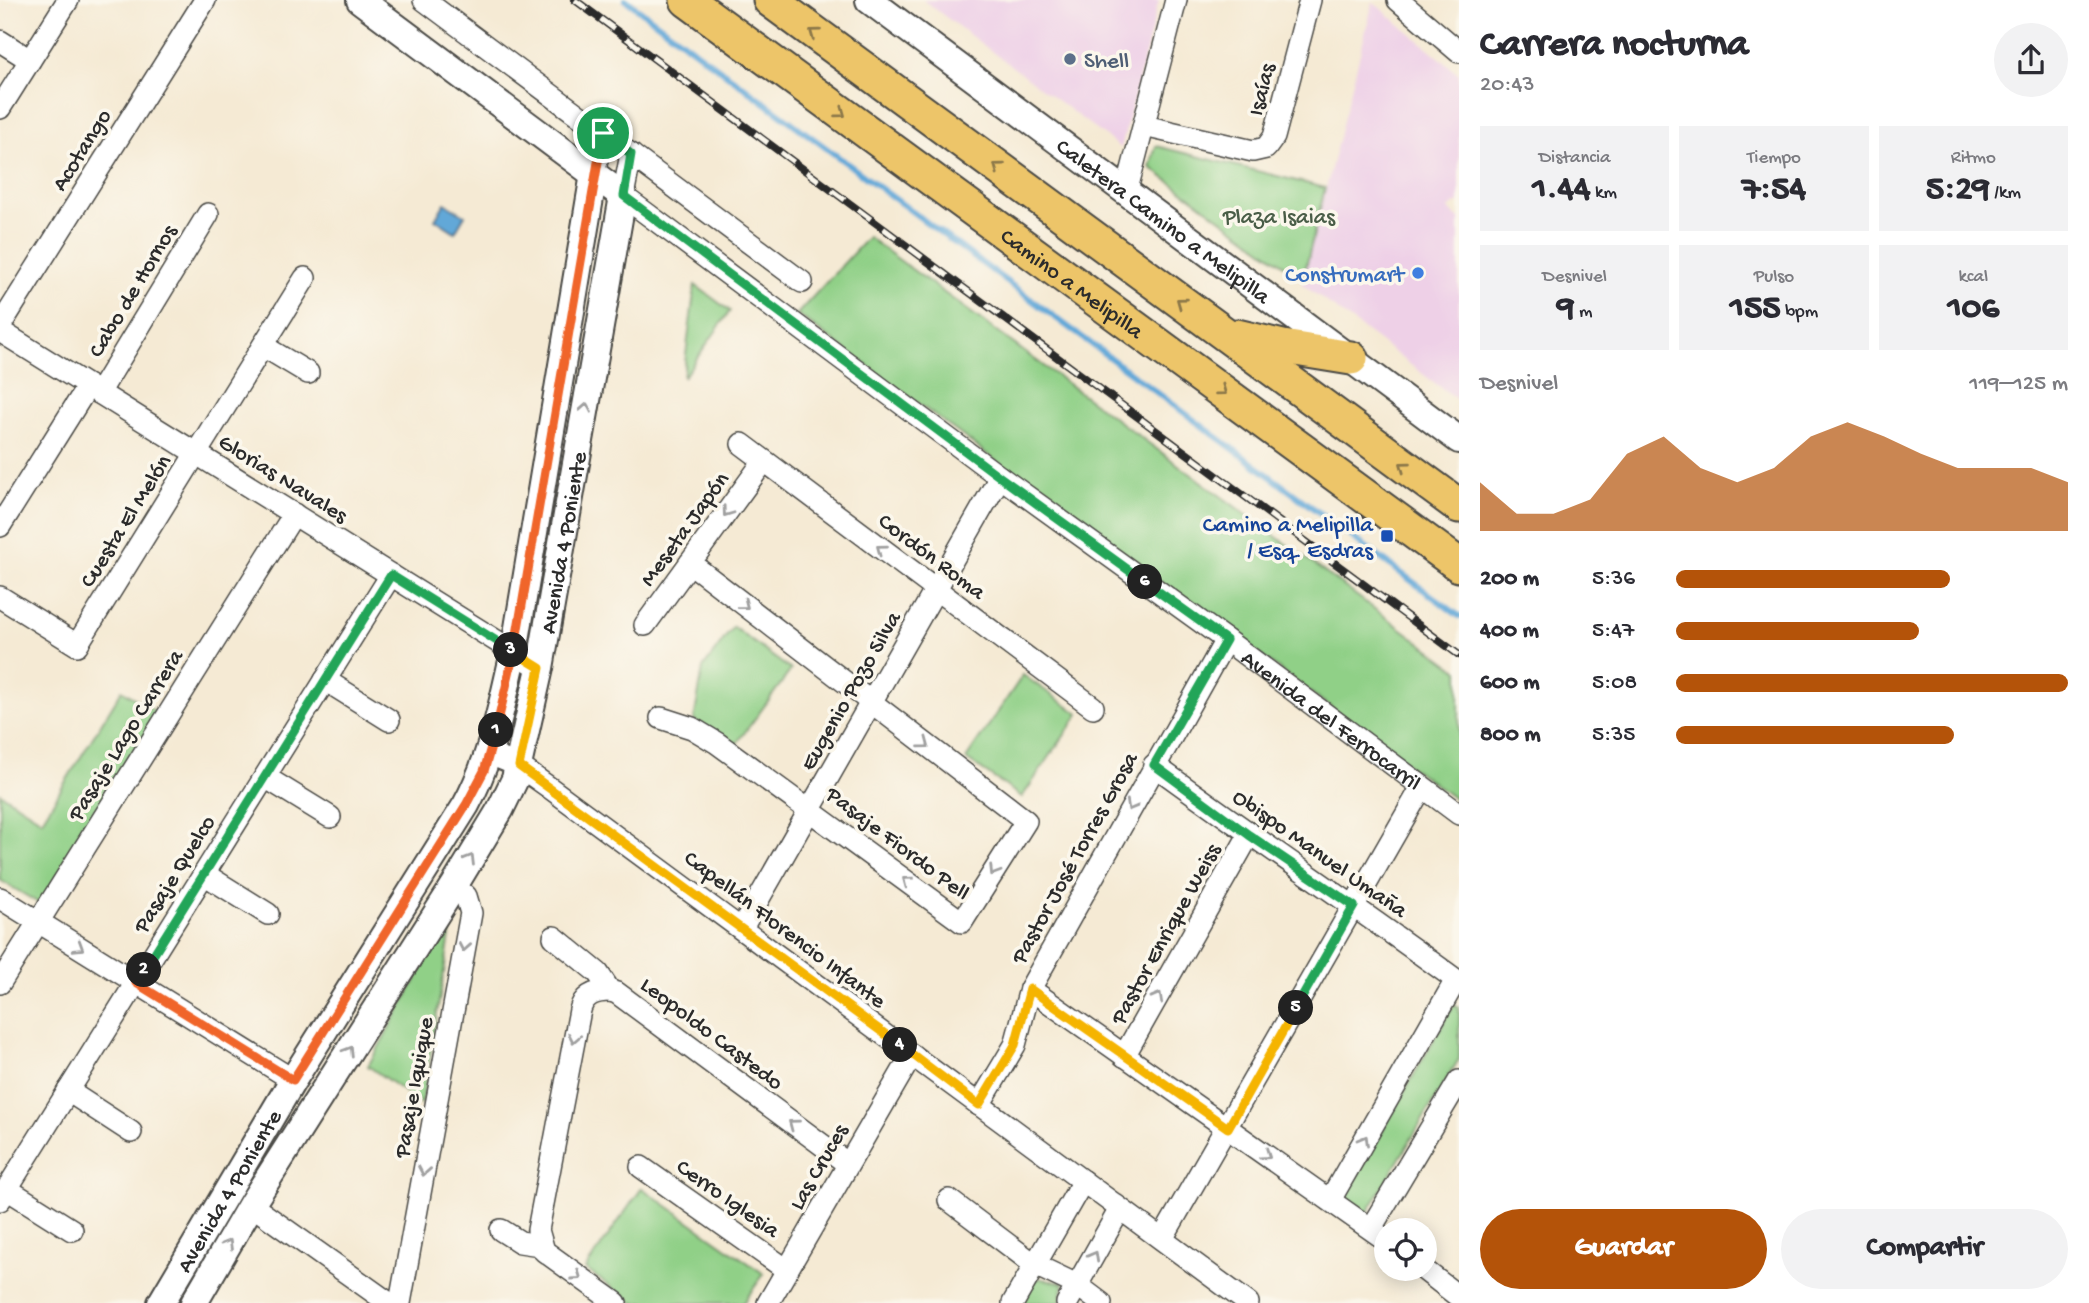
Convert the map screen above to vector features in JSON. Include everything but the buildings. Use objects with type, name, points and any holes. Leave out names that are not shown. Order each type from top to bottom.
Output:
[{"type":"main road","name":"Camino a Melipilla","points":[[687,0],[1459,565]]},
{"type":"main road","name":"Camino a Melipilla","points":[[770,0],[1459,506]]},
{"type":"main road","points":[[1220,331],[1283,347],[1351,358]]},
{"type":"street","points":[[0,108],[68,0]]},
{"type":"street","name":"Acotango","points":[[0,326],[205,0]]},
{"type":"street","name":"Avenida del Ferrocarril","points":[[360,0],[1000,477],[1226,640],[1459,814]]},
{"type":"street","points":[[424,0],[802,282]]},
{"type":"street","name":"Caletera Camino a Melipilla","points":[[869,0],[1459,440]]},
{"type":"street","points":[[1126,193],[1176,0]]},
{"type":"street","name":"Isaías","points":[[1144,126],[1253,151],[1266,148],[1274,137],[1310,0]]},
{"type":"street","points":[[1398,0],[1459,52]]},
{"type":"street","points":[[0,41],[30,60]]},
{"type":"street","name":"Avenida 4 Poniente","points":[[160,1303],[293,1080],[466,805],[490,754],[514,652],[603,133]]},
{"type":"street","name":"Avenida 4 Poniente","points":[[194,1303],[251,1205],[500,810],[519,766],[540,668],[631,154]]},
{"type":"street","name":"Cabo de Hornos","points":[[0,526],[208,214]]},
{"type":"street","name":"Cuesta El Melón","points":[[0,597],[77,645],[305,278]]},
{"type":"street","name":"Glorias Navales","points":[[0,331],[540,668]]},
{"type":"street","points":[[263,346],[308,373]]},
{"type":"street","name":"Cordón Roma","points":[[742,444],[1093,707]]},
{"type":"street","name":"Meseta Japón","points":[[645,625],[764,461]]},
{"type":"street","name":"Eugenio Pozo Silva","points":[[742,928],[1000,477]]},
{"type":"street","name":"Pasaje Lago Carrera","points":[[0,983],[294,514]]},
{"type":"street","points":[[690,563],[871,703]]},
{"type":"street","name":"Pasaje Quelco","points":[[3,1194],[391,575]]},
{"type":"street","name":"Pastor José Torres Grosa","points":[[979,1105],[1015,1045],[1030,989],[1226,640]]},
{"type":"street","points":[[326,680],[389,720]]},
{"type":"street","name":"Pasaje Fiordo Pell","points":[[662,718],[683,724],[710,738],[962,922],[1026,821],[871,703]]},
{"type":"street","name":"Capellán Florencio Infante","points":[[490,754],[519,766],[1248,1303]]},
{"type":"street","name":"Obispo Manuel Umaña","points":[[1154,765],[1457,981]]},
{"type":"street","points":[[265,777],[330,817]]},
{"type":"street","points":[[1162,1239],[1422,787]]},
{"type":"street","name":"Pastor Enrique Weiss","points":[[1125,1056],[1249,835]]},
{"type":"street","points":[[204,874],[268,914]]},
{"type":"street","name":"Pasaje Iquique","points":[[400,1303],[471,913],[466,896],[454,886]]},
{"type":"street","points":[[0,898],[293,1080]]},
{"type":"street","name":"Leopoldo Castedo","points":[[554,937],[598,973],[610,990],[848,1164]]},
{"type":"street","points":[[1330,1199],[1457,981]]},
{"type":"street","points":[[1030,989],[1374,1230]]},
{"type":"street","points":[[610,990],[592,993],[582,1002],[538,1230],[540,1245],[550,1256],[616,1303]]},
{"type":"street","name":"Las Cruces","points":[[768,1303],[912,1055]]},
{"type":"street","points":[[1387,1218],[1459,1081]]},
{"type":"street","points":[[68,1091],[131,1132]]},
{"type":"street","name":"Cerro Iglesia","points":[[641,1167],[787,1270]]},
{"type":"street","points":[[1013,1303],[1083,1181]]},
{"type":"street","points":[[3,1194],[72,1230]]},
{"type":"street","points":[[949,1200],[1072,1294],[1101,1303]]},
{"type":"street","points":[[251,1205],[358,1294],[389,1303]]},
{"type":"street","points":[[1072,1294],[1121,1209]]},
{"type":"street","points":[[502,1230],[520,1242],[540,1245]]},
{"type":"street","points":[[1437,1280],[1459,1297]]},
{"type":"shaded area","points":[[923,0],[1159,0],[1121,148]]},
{"type":"shaded area","points":[[1373,2],[1459,74],[1459,202],[1448,209],[1459,219],[1459,401],[1302,284]]},
{"type":"green space","name":"Plaza Isaias","points":[[1156,146],[1325,188],[1303,279],[1150,167]]},
{"type":"green space","points":[[868,237],[1459,671],[1459,802],[797,314]]},
{"type":"green space","points":[[695,285],[730,311],[683,378]]},
{"type":"green space","points":[[733,627],[791,670],[734,747],[694,720],[703,668]]},
{"type":"green space","points":[[1023,675],[1079,714],[1022,797],[966,759]]},
{"type":"green space","points":[[122,690],[160,715],[40,904],[0,880],[0,793],[42,820]]},
{"type":"green space","points":[[454,912],[422,1104],[368,1066]]},
{"type":"green space","points":[[1454,1004],[1459,1008],[1459,1059],[1366,1215],[1342,1202]]},
{"type":"green space","points":[[642,1188],[764,1274],[743,1303],[634,1303],[585,1269]]},
{"type":"green space","points":[[1037,1278],[1064,1283],[1060,1303],[1022,1303]]},
{"type":"water","points":[[445,203],[465,215],[455,232],[435,219]]},
{"type":"waterway","points":[[626,0],[1459,616]]},
{"type":"railway","points":[[575,0],[1459,655]]},
{"type":"place","name":"Shell","points":[[1070,59]]},
{"type":"place","name":"Construmart","points":[[1418,273]]},
{"type":"place","name":"Camino a Melipilla / Esq. Esdras","points":[[1387,536]]},
{"type":"route","points":[[603,133],[514,652],[490,754],[466,805],[293,1080],[136,983],[391,575],[514,652],[540,668],[519,766],[979,1105],[1015,1045],[1030,989],[1228,1128],[1354,906],[1249,835],[1154,765],[1226,640],[1000,477],[624,196],[631,154],[603,133]]}]
